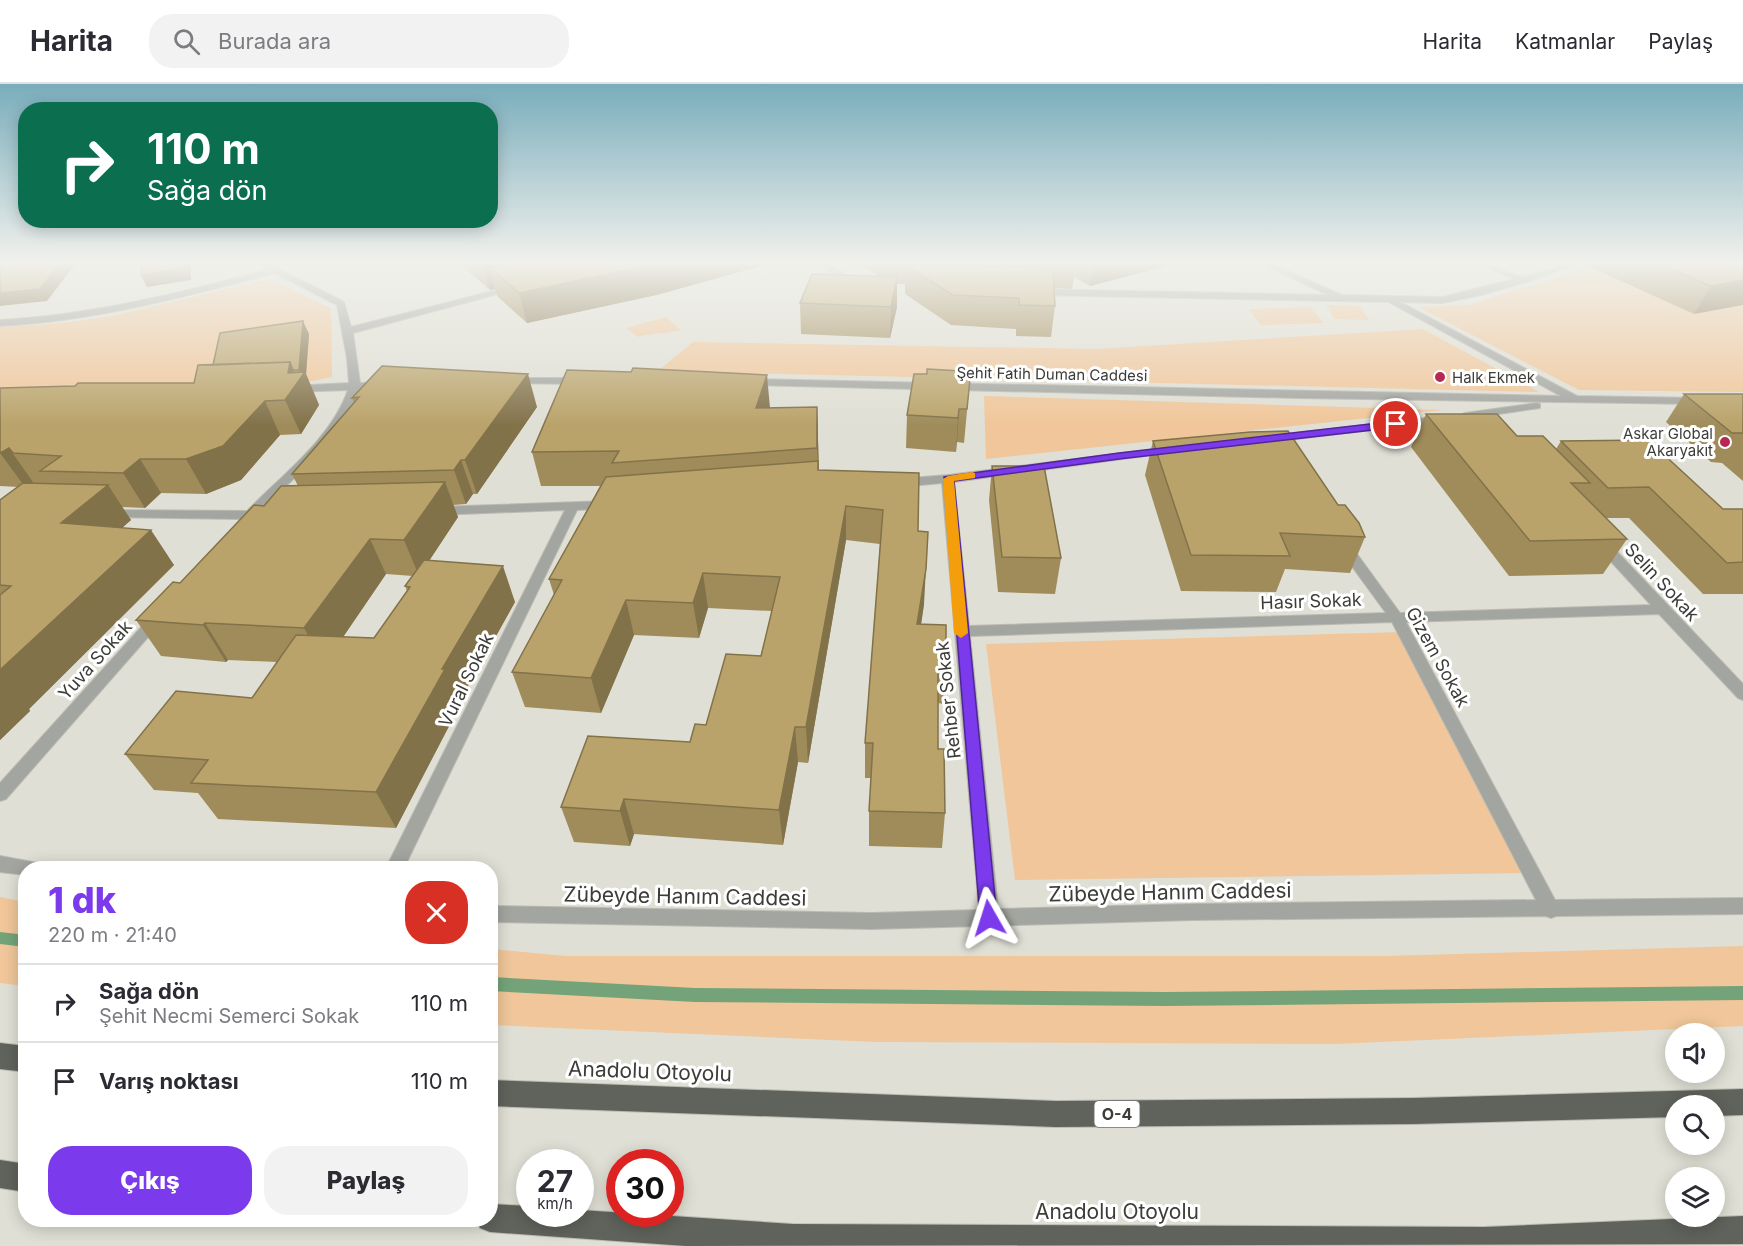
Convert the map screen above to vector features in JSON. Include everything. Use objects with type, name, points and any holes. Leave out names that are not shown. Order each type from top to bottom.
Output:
[{"type":"highway","points":[[0,1056],[18,1058]]},
{"type":"highway","name":"Anadolu Otoyolu","points":[[498,1093],[1056,1114],[1414,1112],[1743,1101]]},
{"type":"highway","points":[[0,1174],[18,1177]]},
{"type":"highway","name":"Anadolu Otoyolu","points":[[498,1219],[793,1239],[1485,1242],[1743,1230]]},
{"type":"street","points":[[0,323],[84,317]]},
{"type":"street","points":[[234,533],[319,444],[344,413],[354,387],[344,317]]},
{"type":"street","points":[[348,331],[402,317]]},
{"type":"street","points":[[1422,317],[1575,399]]},
{"type":"street","points":[[501,382],[592,381]]},
{"type":"street","name":"Şehit Fatih Duman Caddesi","points":[[735,382],[1713,401]]},
{"type":"street","points":[[285,389],[388,385]]},
{"type":"street","points":[[1265,443],[1486,419],[1575,399]]},
{"type":"street","points":[[890,483],[948,479],[1187,448]]},
{"type":"street","name":"Rehber Sokak","points":[[948,479],[989,918]]},
{"type":"street","points":[[416,512],[572,508],[619,504]]},
{"type":"street","name":"Vural Sokak","points":[[398,861],[572,508]]},
{"type":"street","points":[[95,513],[273,515]]},
{"type":"street","name":"Gizem Sokak","points":[[1334,533],[1396,617],[1551,910]]},
{"type":"street","name":"Selin Sokak","points":[[1592,533],[1743,694]]},
{"type":"street","name":"Yuva Sokak","points":[[0,794],[171,603]]},
{"type":"street","name":"Hasır Sokak","points":[[961,631],[1663,609]]},
{"type":"street","points":[[0,864],[18,866]]},
{"type":"street","name":"Zübeyde Hanım Caddesi","points":[[498,914],[848,921],[1193,912],[1551,910],[1743,906]]},
{"type":"shaded area","points":[[102,317],[331,317],[332,377],[313,381],[0,393],[0,327],[62,323]]},
{"type":"shaded area","points":[[666,317],[681,330],[638,337],[626,328]]},
{"type":"shaded area","points":[[1255,317],[1319,317],[1324,323],[1261,325]]},
{"type":"shaded area","points":[[1333,317],[1367,317],[1369,320]]},
{"type":"shaded area","points":[[1438,317],[1743,317],[1743,392],[1579,390]]},
{"type":"shaded area","points":[[1423,329],[1539,392],[658,371],[693,342],[1096,349]]},
{"type":"shaded area","points":[[984,396],[1443,410],[986,459]]},
{"type":"shaded area","points":[[1404,632],[1531,873],[1015,880],[986,644]]},
{"type":"shaded area","points":[[0,897],[18,901],[18,985],[0,983]]},
{"type":"shaded area","points":[[1743,946],[1743,1026],[1725,1027],[1725,1023],[1665,1023],[1665,1029],[1335,1044],[877,1042],[498,1025],[498,950],[565,956],[1388,956]]},
{"type":"building","points":[[303,321],[299,370],[293,370],[290,362],[213,365],[220,333]]},
{"type":"building","points":[[290,362],[288,373],[305,372],[285,400],[265,401],[223,446],[186,459],[140,459],[123,473],[40,471],[61,456],[13,453],[9,448],[0,453],[0,388],[75,386],[78,383],[194,383],[198,365]]},
{"type":"building","points":[[382,366],[528,374],[465,460],[461,460],[454,470],[292,474],[359,397],[352,398]]},
{"type":"building","points":[[633,368],[767,375],[756,408],[817,407],[817,448],[612,463],[619,451],[532,452],[567,370],[631,372]]},
{"type":"building","points":[[927,369],[961,371],[960,379],[970,379],[967,409],[959,409],[958,418],[907,415],[914,374],[927,374]]},
{"type":"building","points":[[1684,394],[1743,394],[1743,433],[1732,433]]},
{"type":"building","points":[[1426,414],[1497,414],[1517,436],[1543,436],[1590,483],[1571,483],[1627,539],[1530,541]]},
{"type":"building","points":[[1288,431],[1338,505],[1345,505],[1359,523],[1365,537],[1280,533],[1290,556],[1191,555],[1153,441],[1250,432]]},
{"type":"building","points":[[1648,440],[1723,509],[1743,509],[1743,562],[1727,563],[1649,487],[1608,488],[1561,441]]},
{"type":"building","points":[[818,461],[818,470],[919,473],[918,531],[928,532],[926,569],[917,624],[946,625],[946,668],[938,668],[938,749],[944,749],[945,813],[869,811],[873,743],[865,743],[883,510],[846,506],[806,727],[795,727],[779,810],[624,799],[620,811],[561,807],[588,736],[690,742],[695,724],[706,725],[726,654],[761,656],[780,577],[703,573],[693,603],[626,600],[591,678],[512,672],[562,580],[549,579],[606,477]]},
{"type":"building","points":[[992,466],[1044,466],[1061,558],[1002,557]]},
{"type":"building","points":[[445,482],[404,540],[370,539],[304,628],[205,623],[203,625],[136,620],[173,582],[180,583],[254,505],[264,506],[281,486]]},
{"type":"building","points":[[23,483],[108,485],[61,523],[151,530],[0,670],[0,595],[11,586],[0,585],[0,500]]},
{"type":"building","points":[[424,560],[503,566],[442,669],[445,669],[376,792],[191,783],[208,760],[125,754],[176,691],[252,698],[296,635],[374,638],[410,587],[405,586]]},
{"type":"waterway","points":[[0,938],[18,940]]},
{"type":"waterway","points":[[498,984],[695,995],[1165,999],[1743,993]]},
{"type":"slow traffic","points":[[961,633],[948,479],[972,476]]},
{"type":"place","name":"Halk Ekmek","points":[[1440,377]]},
{"type":"place","name":"Askar Global Akaryakıt","points":[[1725,442]]},
{"type":"route","points":[[989,918],[948,479],[1119,456],[1396,424]]}]
